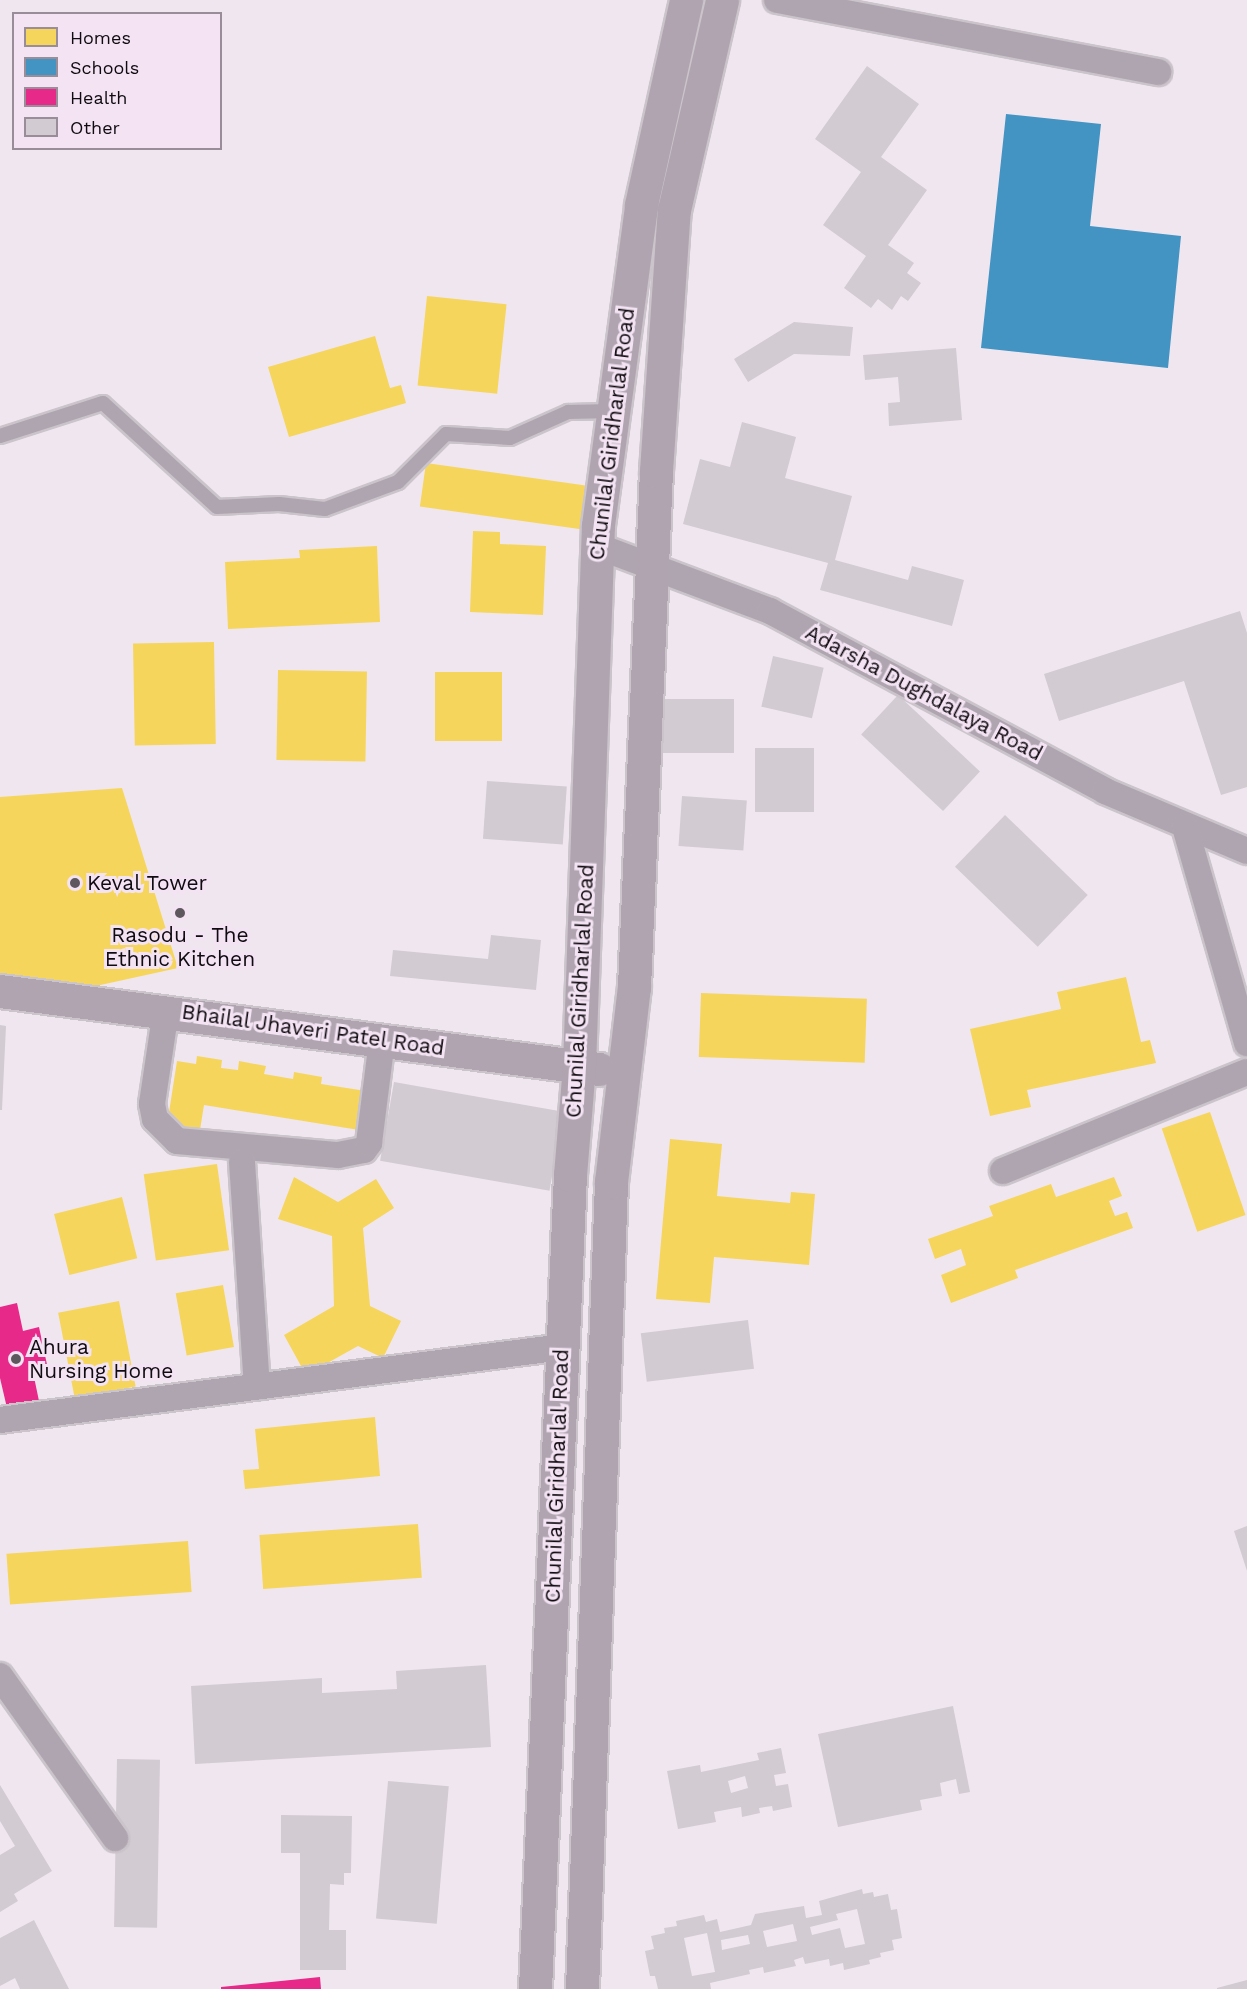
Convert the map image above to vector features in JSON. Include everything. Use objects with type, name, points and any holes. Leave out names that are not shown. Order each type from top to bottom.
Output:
[{"type":"main road","name":"Chunilal Giridharlal Road","points":[[535,1989],[563,1347],[579,1066],[597,546],[641,205],[686,0]]},
{"type":"main road","name":"Chunilal Giridharlal Road","points":[[582,1989],[611,1182],[626,1074],[652,564],[674,210],[722,0]]},
{"type":"main road","name":"Bhailal Jhaveri Patel Road","points":[[0,991],[166,1010],[626,1074]]},
{"type":"street","points":[[777,0],[1158,72]]},
{"type":"street","name":"Adarsha Dughdalaya Road","points":[[597,546],[652,564],[771,611],[1105,791],[1185,827],[1247,851]]},
{"type":"street","points":[[1185,827],[1247,1043]]},
{"type":"street","points":[[166,1010],[152,1104],[155,1119],[177,1141],[338,1155],[364,1150],[369,1143],[382,1040]]},
{"type":"street","points":[[1003,1171],[1247,1072]]},
{"type":"street","points":[[242,1162],[256,1387]]},
{"type":"street","points":[[0,1420],[563,1347]]},
{"type":"street","points":[[0,1676],[115,1838]]},
{"type":"lane","points":[[0,436],[103,403],[217,507],[279,504],[325,509],[398,482],[446,434],[510,438],[568,412],[613,411]]},
{"type":"building: Homes","points":[[427,296],[507,304],[497,394],[418,386]]},
{"type":"building: Homes","points":[[375,336],[390,388],[401,385],[406,403],[289,437],[268,367]]},
{"type":"building: Homes","points":[[426,463],[594,487],[588,530],[420,507]]},
{"type":"building: Homes","points":[[473,531],[500,532],[500,544],[546,546],[543,615],[470,612]]},
{"type":"building: Homes","points":[[377,546],[380,622],[228,629],[225,562],[300,558],[299,550]]},
{"type":"building: Homes","points":[[214,642],[216,744],[135,745],[133,643]]},
{"type":"building: Homes","points":[[278,670],[367,672],[365,762],[276,760]]},
{"type":"building: Homes","points":[[435,672],[502,672],[502,741],[435,741]]},
{"type":"building: Homes","name":"Keval Tower","points":[[122,788],[178,968],[0,1007],[0,797]]},
{"type":"building: Homes","points":[[1126,977],[1141,1042],[1150,1040],[1156,1063],[1027,1090],[1031,1107],[990,1116],[970,1029],[1061,1009],[1057,992]]},
{"type":"building: Homes","points":[[701,993],[867,999],[865,1063],[699,1057]]},
{"type":"building: Homes","points":[[197,1056],[222,1060],[221,1068],[238,1070],[239,1061],[266,1066],[264,1074],[293,1079],[294,1072],[322,1077],[321,1084],[366,1091],[359,1130],[204,1105],[200,1130],[167,1125],[177,1061],[196,1064]]},
{"type":"building: Homes","points":[[1210,1112],[1245,1215],[1197,1232],[1162,1129]]},
{"type":"building: Homes","points":[[670,1139],[722,1144],[717,1196],[790,1203],[791,1192],[815,1194],[809,1265],[714,1257],[710,1303],[656,1299]]},
{"type":"building: Homes","points":[[217,1164],[229,1250],[156,1260],[144,1174]]},
{"type":"building: Homes","points":[[294,1177],[338,1202],[376,1179],[394,1208],[363,1228],[370,1306],[401,1321],[383,1358],[358,1346],[306,1375],[284,1335],[334,1306],[332,1236],[278,1219]]},
{"type":"building: Homes","points":[[1114,1177],[1122,1196],[1109,1201],[1115,1216],[1127,1212],[1133,1228],[1015,1270],[1018,1278],[951,1303],[941,1275],[966,1265],[961,1249],[935,1259],[928,1239],[993,1216],[989,1206],[1051,1184],[1056,1197]]},
{"type":"building: Homes","points":[[122,1197],[137,1258],[69,1275],[54,1214]]},
{"type":"building: Homes","points":[[223,1285],[234,1347],[187,1355],[176,1293]]},
{"type":"building: Homes","points":[[119,1301],[136,1386],[75,1398],[58,1313]]},
{"type":"building: Homes","points":[[375,1417],[380,1476],[245,1489],[243,1470],[259,1469],[255,1429]]},
{"type":"building: Homes","points":[[418,1524],[422,1578],[263,1589],[259,1535]]},
{"type":"building: Homes","points":[[188,1541],[192,1592],[10,1605],[6,1554]]},
{"type":"building: Schools","points":[[1006,114],[1101,124],[1090,226],[1181,236],[1168,368],[981,348]]},
{"type":"building: Health","points":[[17,1303],[23,1331],[39,1327],[49,1374],[34,1377],[39,1401],[7,1408],[0,1378],[0,1307]]},
{"type":"building: Health","points":[[320,1977],[321,1989],[221,1989],[221,1987]]},
{"type":"building: Other","points":[[867,66],[919,104],[881,157],[927,190],[888,245],[914,263],[907,273],[921,283],[908,301],[901,296],[892,310],[878,299],[871,308],[844,288],[866,256],[823,225],[861,172],[815,139]]},
{"type":"building: Other","points":[[794,322],[853,327],[850,356],[794,354],[748,382],[734,359]]},
{"type":"building: Other","points":[[956,348],[962,420],[889,426],[888,403],[900,402],[898,377],[865,380],[863,355]]},
{"type":"building: Other","points":[[742,422],[796,437],[785,478],[852,496],[835,560],[908,580],[912,566],[964,580],[952,626],[820,590],[828,563],[683,524],[700,459],[730,467]]},
{"type":"building: Other","points":[[1240,611],[1247,633],[1247,787],[1221,795],[1184,681],[1059,721],[1044,674]]},
{"type":"building: Other","points":[[773,656],[824,668],[812,718],[761,707]]},
{"type":"building: Other","points":[[898,695],[980,771],[943,811],[861,734]]},
{"type":"building: Other","points":[[661,699],[734,699],[734,753],[661,753]]},
{"type":"building: Other","points":[[755,748],[814,748],[814,812],[755,812]]},
{"type":"building: Other","points":[[487,781],[567,787],[563,844],[483,839]]},
{"type":"building: Other","points":[[682,796],[747,801],[743,850],[679,846]]},
{"type":"building: Other","points":[[1005,815],[1088,895],[1038,947],[955,867]]},
{"type":"building: Other","points":[[491,935],[541,940],[536,990],[390,976],[393,950],[488,959]]},
{"type":"building: Other","points":[[0,1025],[6,1026],[2,1110],[0,1110]]},
{"type":"building: Other","points":[[394,1082],[563,1112],[549,1191],[380,1161]]},
{"type":"building: Other","points":[[748,1320],[754,1369],[647,1382],[641,1333]]},
{"type":"building: Other","points":[[1247,1526],[1247,1571],[1234,1531]]},
{"type":"building: Other","points":[[486,1665],[491,1747],[195,1764],[191,1686],[322,1678],[322,1693],[397,1689],[396,1671]]},
{"type":"building: Other","points":[[953,1706],[970,1792],[959,1794],[956,1779],[940,1783],[942,1796],[920,1800],[922,1810],[838,1827],[818,1734]]},
{"type":"building: Other","points":[[781,1748],[786,1773],[774,1775],[776,1786],[788,1784],[792,1807],[773,1811],[772,1806],[759,1808],[760,1813],[742,1817],[741,1807],[714,1812],[716,1822],[678,1829],[667,1771],[700,1765],[701,1772],[759,1760],[757,1753]],"holes":[[[745,1776],[748,1788],[731,1793],[728,1781]]]},
{"type":"building: Other","points":[[117,1759],[160,1760],[157,1928],[114,1927]]},
{"type":"building: Other","points":[[388,1781],[449,1786],[437,1924],[376,1918]]},
{"type":"building: Other","points":[[0,1785],[52,1871],[14,1894],[18,1901],[0,1912],[0,1855],[15,1846],[0,1821]]},
{"type":"building: Other","points":[[281,1815],[352,1816],[351,1873],[344,1873],[344,1885],[330,1884],[329,1930],[346,1930],[346,1970],[300,1970],[300,1853],[281,1853]]},
{"type":"building: Other","points":[[862,1889],[863,1894],[873,1892],[874,1897],[888,1894],[891,1910],[897,1909],[902,1938],[892,1940],[894,1950],[880,1953],[881,1957],[869,1960],[870,1964],[844,1970],[843,1963],[830,1966],[829,1959],[805,1964],[803,1957],[794,1960],[796,1966],[764,1973],[763,1967],[749,1970],[750,1974],[710,1983],[711,1989],[658,1989],[655,1976],[650,1976],[645,1951],[654,1949],[651,1936],[665,1933],[664,1928],[677,1926],[676,1921],[704,1915],[706,1922],[717,1919],[720,1932],[751,1925],[755,1914],[804,1906],[806,1918],[822,1915],[819,1901]],"holes":[[[857,1909],[865,1944],[845,1948],[840,1928],[812,1935],[810,1927],[838,1920],[836,1914]],[[793,1924],[797,1941],[767,1947],[763,1931]],[[707,1933],[715,1972],[692,1976],[684,1938]],[[748,1935],[750,1944],[722,1950],[721,1940]]]},
{"type":"building: Other","points":[[34,1920],[69,1989],[20,1989],[15,1978],[0,1986],[0,1938]]},
{"type":"building: Other","points":[[1247,1980],[1247,1989],[1217,1989],[1217,1988]]},
{"type":"place","name":"Keval Tower","points":[[75,883]]},
{"type":"place","name":"Rasodu - The Ethnic Kitchen","points":[[180,913]]},
{"type":"place","name":"Ahura Nursing Home","points":[[16,1359]]}]
